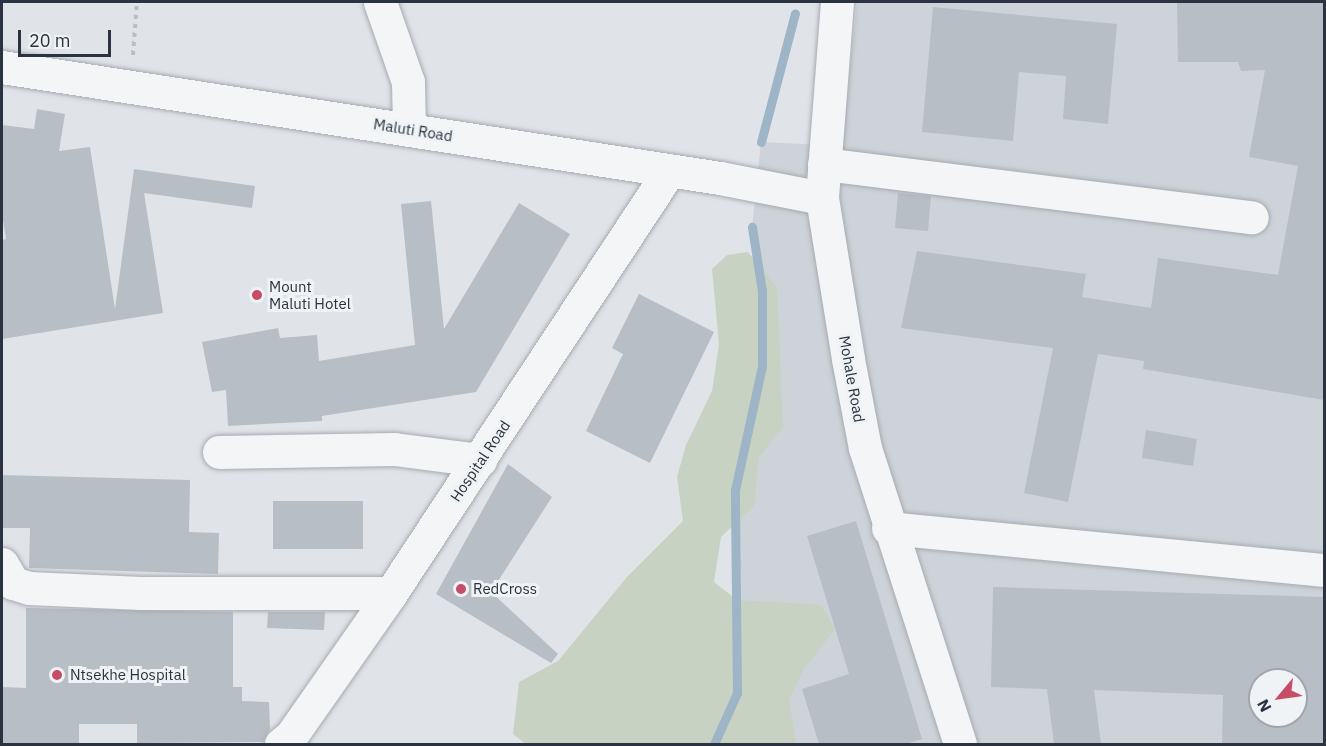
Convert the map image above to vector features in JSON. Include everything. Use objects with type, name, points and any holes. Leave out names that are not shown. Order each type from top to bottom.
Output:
[{"type":"street","points":[[380,2],[408,82],[409,129]]},
{"type":"street","name":"Mohale Road","points":[[837,2],[822,198],[865,448],[888,528],[960,744]]},
{"type":"street","name":"Maluti Road","points":[[2,67],[409,129],[822,198]]},
{"type":"street","points":[[824,164],[1252,217]]},
{"type":"street","name":"Hospital Road","points":[[281,744],[291,736],[391,593],[669,171]]},
{"type":"street","points":[[219,452],[394,449],[480,460]]},
{"type":"street","points":[[888,528],[1324,570]]},
{"type":"street","points":[[2,564],[13,583],[29,588],[141,593],[391,593]]},
{"type":"path","points":[[130,86],[136,2]]},
{"type":"shaded area","points":[[857,2],[1324,2],[1324,744],[714,744],[737,600],[735,490],[762,291],[752,227],[761,142],[842,146]]},
{"type":"green space","points":[[748,252],[777,288],[783,427],[759,457],[754,506],[721,537],[714,582],[737,600],[822,605],[835,629],[804,669],[789,700],[796,744],[526,744],[513,734],[519,682],[558,661],[627,577],[683,521],[677,477],[686,445],[712,391],[719,344],[712,269],[727,255]]},
{"type":"building","points":[[1177,2],[1324,2],[1324,400],[1143,369],[1144,361],[1098,354],[1068,502],[1024,493],[1053,348],[901,328],[917,251],[1086,274],[1082,297],[1151,308],[1158,258],[1278,275],[1298,166],[1249,157],[1265,70],[1241,71],[1238,62],[1178,62]]},
{"type":"building","points":[[933,7],[1117,24],[1108,124],[1063,119],[1066,76],[1019,72],[1013,141],[922,132]]},
{"type":"building","points":[[37,109],[65,114],[59,151],[90,147],[115,309],[134,169],[255,186],[252,208],[144,193],[163,313],[2,339],[2,240],[6,239],[2,214],[2,125],[34,129]]},
{"type":"building","points":[[898,193],[931,196],[928,231],[895,228]]},
{"type":"building","points":[[431,201],[444,329],[519,203],[570,234],[476,392],[322,416],[322,421],[228,426],[226,390],[212,392],[202,342],[278,328],[280,338],[317,335],[319,361],[415,345],[401,204]]},
{"type":"building","points":[[639,294],[714,332],[650,463],[586,431],[623,354],[612,348]]},
{"type":"building","points":[[1146,430],[1197,439],[1193,466],[1142,458]]},
{"type":"building","points":[[508,464],[552,497],[491,592],[558,654],[551,663],[436,594]]},
{"type":"building","points":[[2,475],[190,480],[189,532],[219,533],[218,574],[29,568],[30,528],[2,528]]},
{"type":"building","points":[[273,501],[363,501],[363,549],[273,549]]},
{"type":"building","points":[[856,521],[922,739],[905,744],[819,744],[802,689],[849,674],[807,536]]},
{"type":"building","points":[[993,587],[1324,597],[1324,744],[1222,744],[1223,695],[1094,690],[1101,744],[1054,744],[1047,689],[991,687]]},
{"type":"building","name":"Ntsekhe Hospital","points":[[26,608],[233,612],[233,687],[242,687],[242,701],[269,702],[270,729],[263,742],[137,743],[137,724],[79,724],[79,744],[2,743],[2,687],[26,688]]},
{"type":"building","points":[[268,612],[325,612],[324,630],[267,628]]},
{"type":"waterway","points":[[761,142],[795,13]]},
{"type":"waterway","points":[[714,744],[737,693],[735,490],[762,366],[762,291],[752,227]]},
{"type":"place","name":"Mount Maluti Hotel","points":[[257,295]]},
{"type":"place","name":"RedCross","points":[[461,589]]},
{"type":"place","name":"Ntsekhe Hospital","points":[[57,675]]}]
